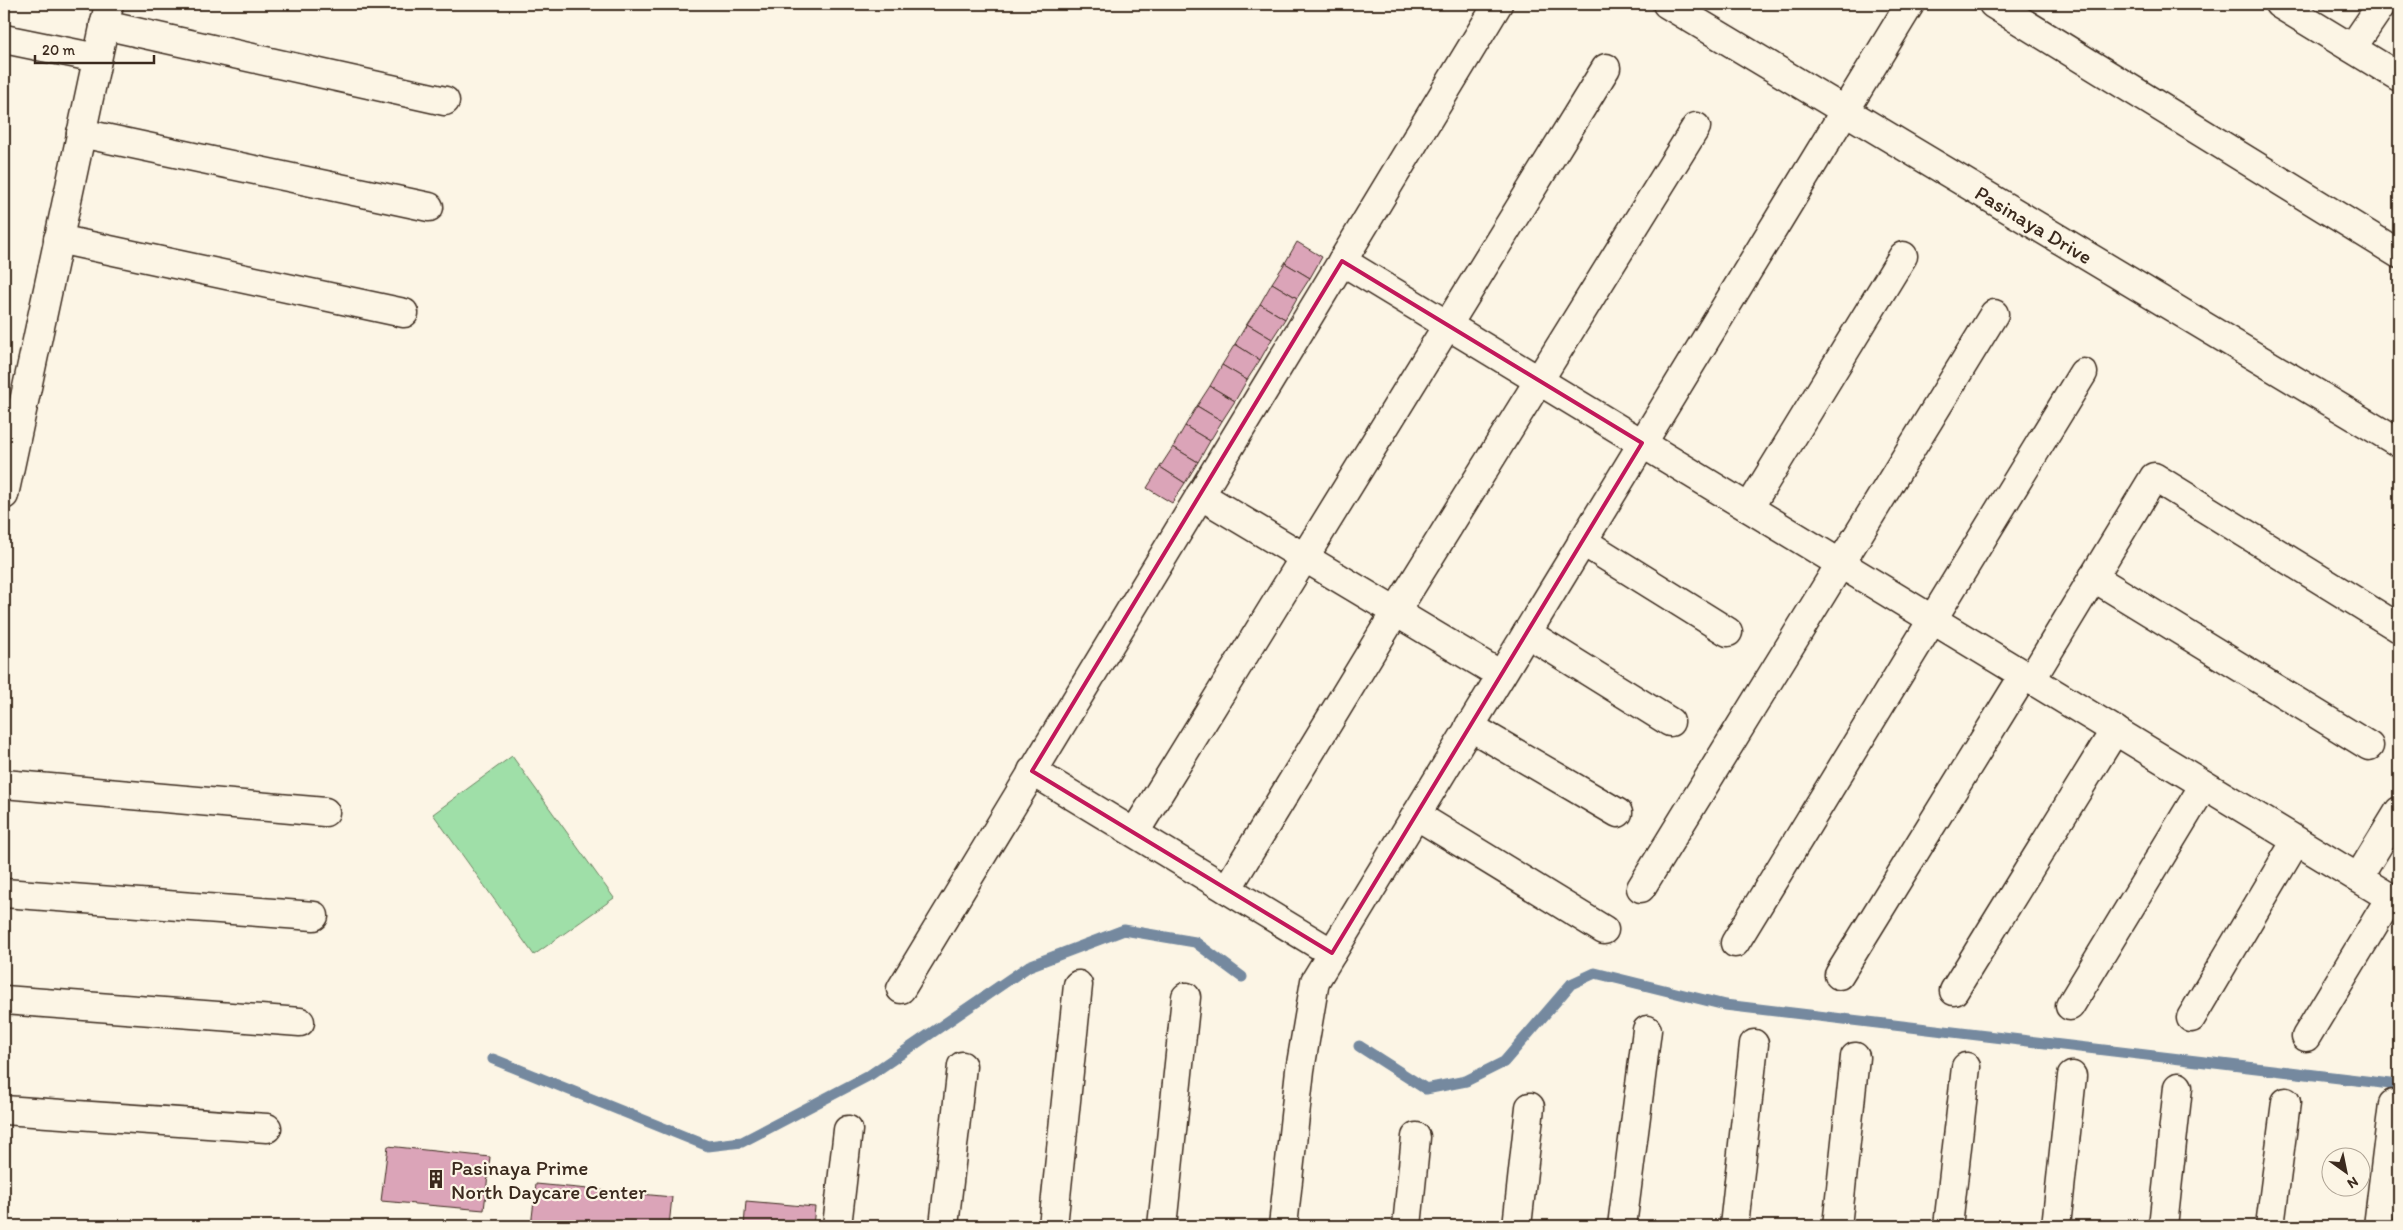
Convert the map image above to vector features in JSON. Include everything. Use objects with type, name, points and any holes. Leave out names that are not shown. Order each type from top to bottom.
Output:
[{"type":"street","points":[[901,989],[1498,4]]},
{"type":"street","name":"Pasinaya Drive","points":[[1667,4],[1844,112],[2399,443]]},
{"type":"street","points":[[1282,1226],[1300,1070],[1315,981],[1910,4]]},
{"type":"street","points":[[1993,4],[2399,254]]},
{"type":"street","points":[[2279,4],[2399,77]]},
{"type":"street","points":[[2352,48],[2382,4]]},
{"type":"street","points":[[4,495],[106,14],[445,102]]},
{"type":"street","points":[[4,39],[97,58]]},
{"type":"street","points":[[1135,832],[1606,68]]},
{"type":"street","points":[[1227,889],[1396,611],[1696,126]]},
{"type":"street","points":[[81,133],[429,207]]},
{"type":"street","points":[[58,238],[404,313]]},
{"type":"street","points":[[1749,508],[1903,256]]},
{"type":"street","points":[[1342,261],[2395,901],[2306,1037]]},
{"type":"street","points":[[1641,888],[1839,563],[1994,314]]},
{"type":"street","points":[[1734,943],[2083,373]]},
{"type":"street","points":[[1839,974],[2093,577],[2154,477],[2399,628]]},
{"type":"street","points":[[1200,494],[1501,675]]},
{"type":"street","points":[[1582,542],[1728,632]]},
{"type":"street","points":[[2093,577],[2369,746]]},
{"type":"street","points":[[1527,633],[1670,722]]},
{"type":"street","points":[[1469,726],[1618,813]]},
{"type":"street","points":[[1954,992],[2115,730]]},
{"type":"street","points":[[1032,771],[1332,953]]},
{"type":"street","points":[[4,784],[325,812]]},
{"type":"street","points":[[2070,1006],[2204,785]]},
{"type":"street","points":[[2358,878],[2399,811]]},
{"type":"street","points":[[1416,815],[1604,930]]},
{"type":"street","points":[[2191,1018],[2296,841]]},
{"type":"street","points":[[4,893],[314,916]]},
{"type":"street","points":[[1053,1226],[1078,985]]},
{"type":"street","points":[[1162,1226],[1186,997]]},
{"type":"street","points":[[4,1000],[300,1022]]},
{"type":"street","points":[[1622,1226],[1647,1030]]},
{"type":"street","points":[[1734,1226],[1754,1044]]},
{"type":"street","points":[[1837,1226],[1855,1057]]},
{"type":"street","points":[[944,1226],[962,1066]]},
{"type":"street","points":[[1948,1226],[1966,1067]]},
{"type":"street","points":[[2056,1226],[2072,1076]]},
{"type":"street","points":[[2163,1226],[2178,1087]]},
{"type":"street","points":[[2270,1226],[2286,1102]]},
{"type":"street","points":[[2378,1226],[2393,1104]]},
{"type":"street","points":[[1516,1226],[1530,1108]]},
{"type":"street","points":[[4,1110],[267,1128]]},
{"type":"street","points":[[837,1226],[848,1130]]},
{"type":"street","points":[[1407,1226],[1416,1137]]},
{"type":"highlighted area","points":[[1342,261],[1642,443],[1332,953],[1032,771]]},
{"type":"green space","points":[[512,756],[614,898],[534,955],[433,814]]},
{"type":"building","points":[[1297,242],[1322,257],[1310,278],[1285,263]]},
{"type":"building","points":[[1285,263],[1310,278],[1297,298],[1272,283]]},
{"type":"building","points":[[1272,283],[1297,298],[1285,319],[1260,304]]},
{"type":"building","points":[[1260,304],[1285,319],[1272,339],[1247,324]]},
{"type":"building","points":[[1247,324],[1272,339],[1260,360],[1235,344]]},
{"type":"building","points":[[1235,344],[1260,360],[1247,380],[1222,365]]},
{"type":"building","points":[[1222,365],[1247,380],[1235,401],[1210,386]]},
{"type":"building","points":[[1210,386],[1235,401],[1222,421],[1197,406]]},
{"type":"building","points":[[1197,406],[1222,421],[1210,441],[1185,426]]},
{"type":"building","points":[[1185,426],[1210,441],[1198,462],[1173,447]]},
{"type":"building","points":[[1173,447],[1198,462],[1185,483],[1160,467]]},
{"type":"building","points":[[1160,467],[1185,483],[1172,503],[1147,488]]},
{"type":"building","name":"Pasinaya Prime North Daycare Center","points":[[388,1146],[490,1157],[484,1210],[381,1201]]},
{"type":"building","points":[[536,1184],[672,1197],[669,1226],[531,1226]]},
{"type":"building","points":[[746,1201],[815,1207],[813,1226],[744,1226]]},
{"type":"waterway","points":[[493,1059],[708,1146],[742,1142],[870,1075],[1029,966],[1124,930],[1195,942],[1242,977]]},
{"type":"waterway","points":[[1359,1046],[1426,1089],[1466,1081],[1504,1062],[1571,984],[1595,973],[1725,1005],[2399,1085]]},
{"type":"place","name":"Pasinaya Prime North Daycare Center","points":[[436,1179]]}]
